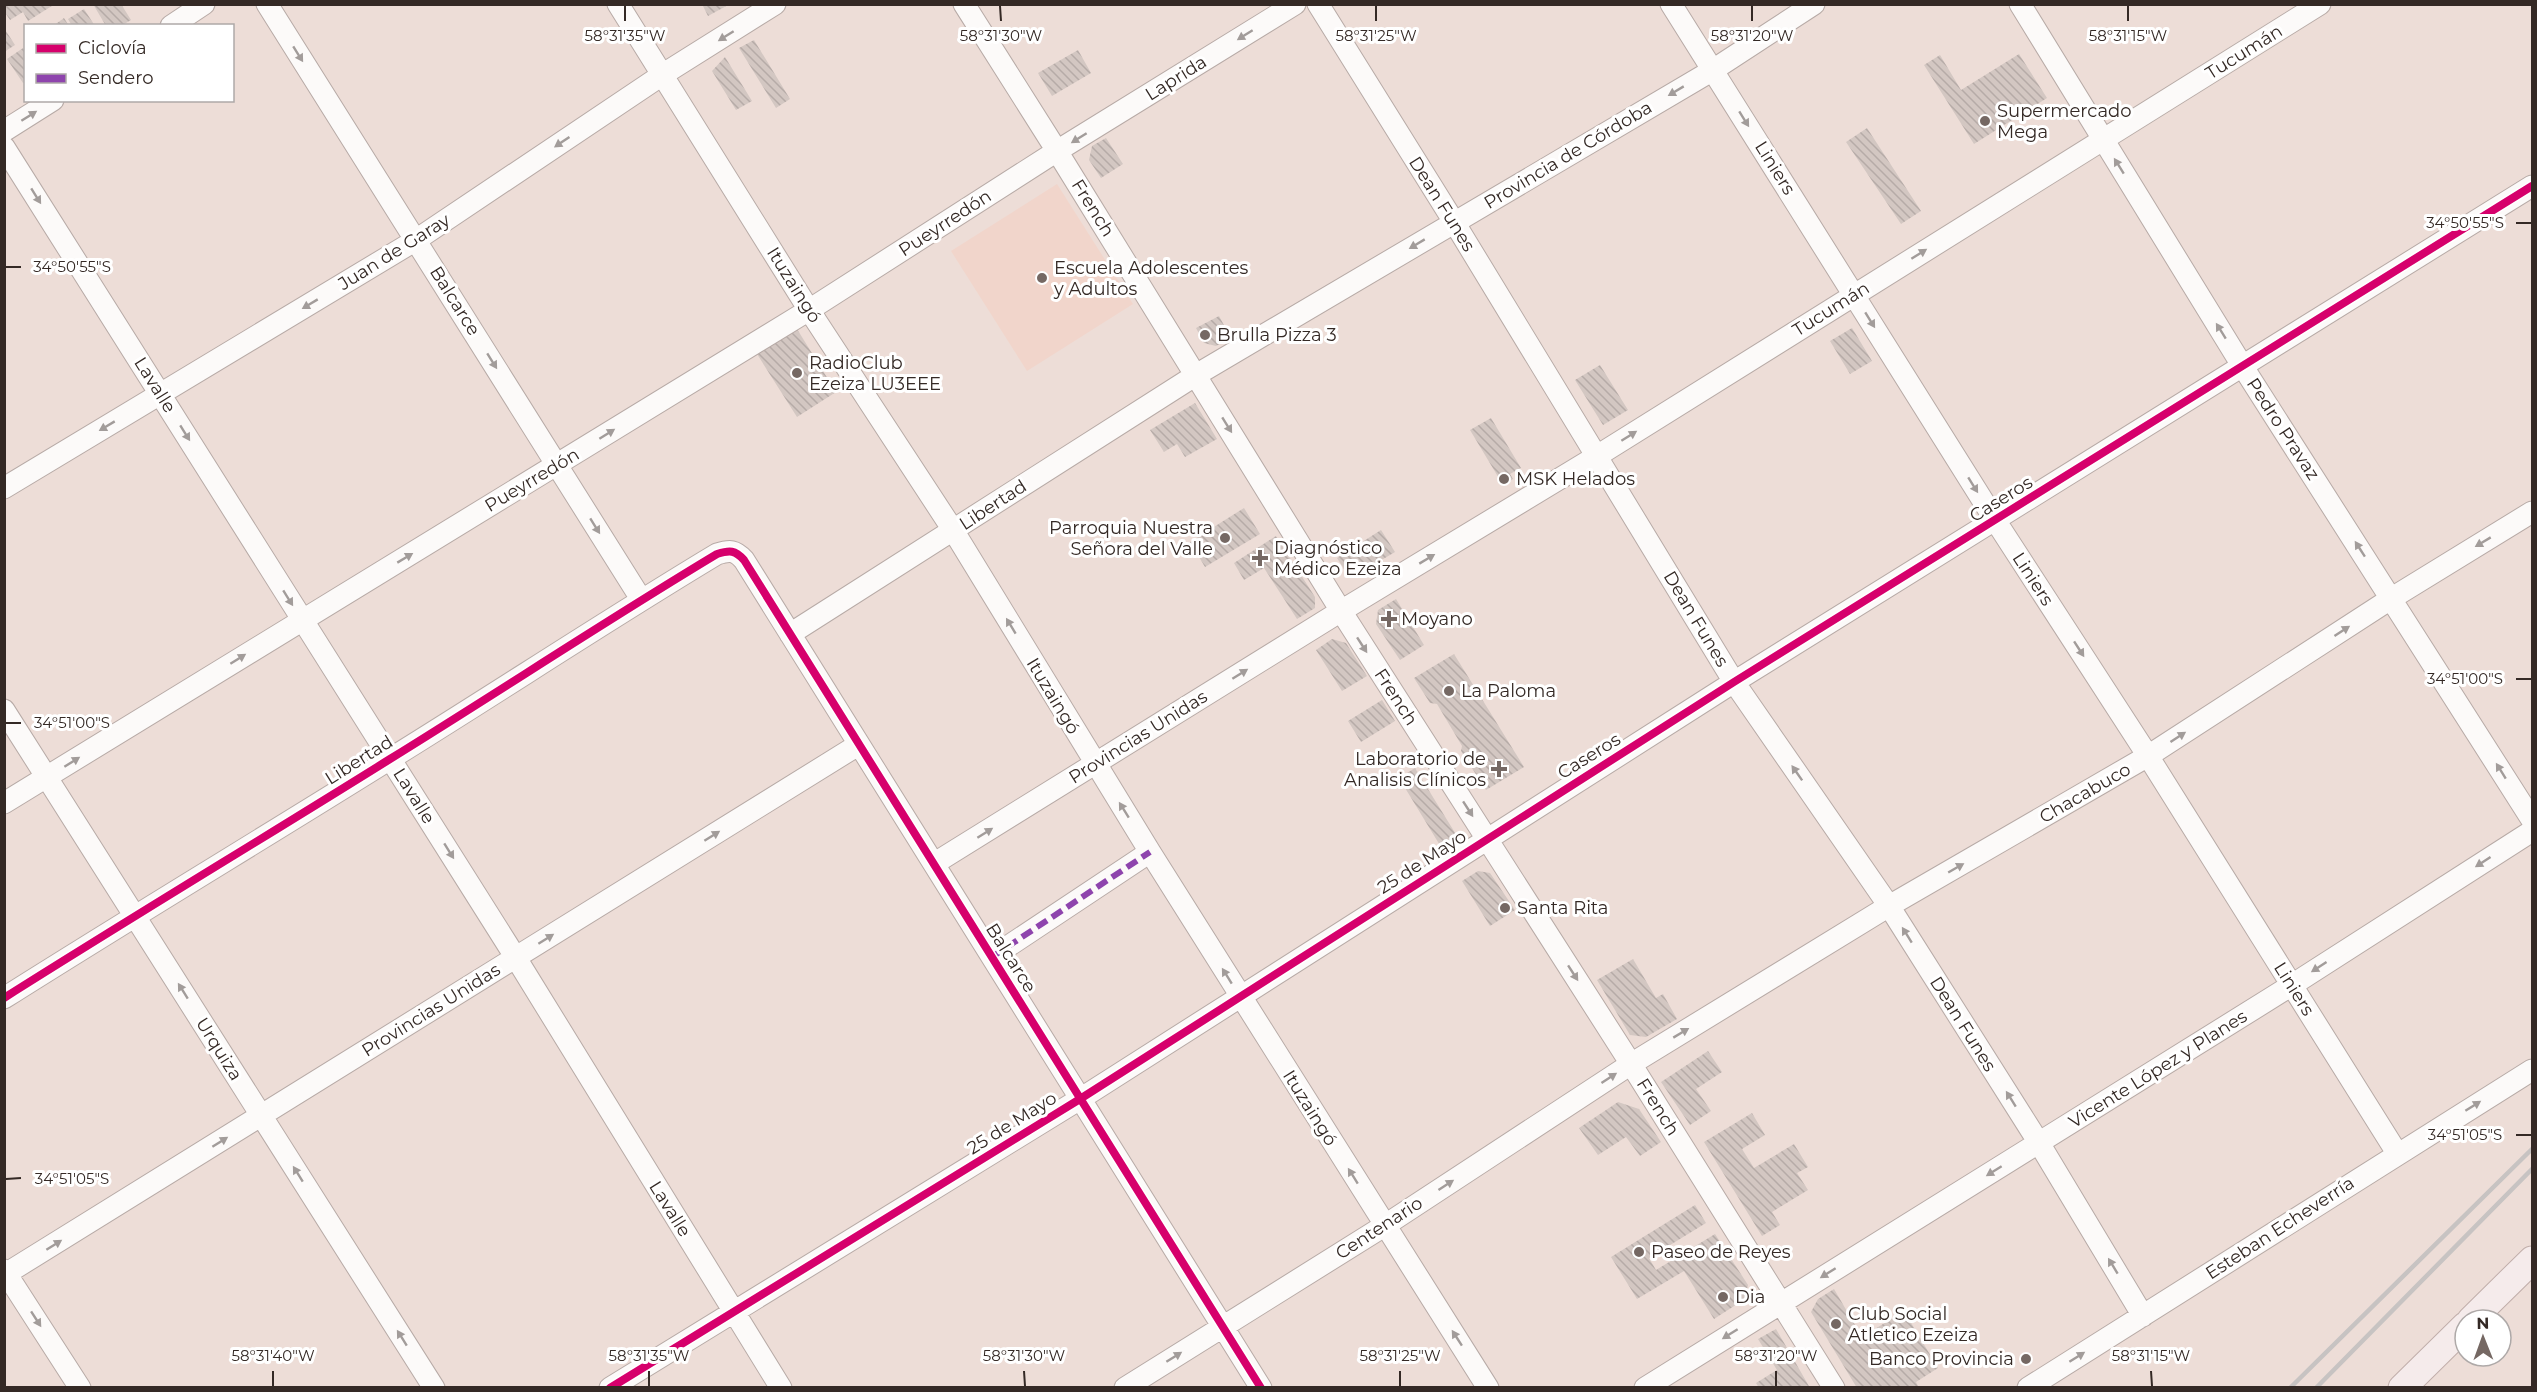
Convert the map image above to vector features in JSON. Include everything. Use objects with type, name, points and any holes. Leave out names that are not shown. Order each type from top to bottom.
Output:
[{"type":"main road","points":[[2483,1308],[2532,1260]]},
{"type":"main road","points":[[2402,1388],[2453,1338]]},
{"type":"street","points":[[174,24],[204,4]]},
{"type":"street","name":"Balcarce","points":[[267,4],[641,599]]},
{"type":"street","name":"Ituzaingó","points":[[618,4],[808,310],[953,530],[1095,764],[1488,1388]]},
{"type":"street","name":"Juan de Garay","points":[[4,488],[416,240],[662,75],[775,4]]},
{"type":"street","name":"French","points":[[964,4],[1341,611],[1631,1064],[1834,1388]]},
{"type":"street","name":"Laprida","points":[[1057,151],[1295,4]]},
{"type":"street","name":"Dean Funes","points":[[1318,4],[1454,222],[1734,682],[1889,906],[2039,1143],[2143,1316]]},
{"type":"street","name":"Liniers","points":[[1671,4],[2397,1153]]},
{"type":"street","name":"Provincia de Córdoba","points":[[1196,375],[1713,70],[1814,4]]},
{"type":"street","name":"Pedro Pravaz","points":[[2020,4],[2243,368],[2532,820]]},
{"type":"street","name":"Tucumán","points":[[1341,611],[1597,456],[2320,4]]},
{"type":"street","points":[[4,131],[50,102]]},
{"type":"street","name":"Lavalle","points":[[4,147],[516,958],[782,1388]]},
{"type":"street","name":"Pueyrredón","points":[[4,803],[808,310],[1057,151]]},
{"type":"street","name":"Caseros","points":[[1486,838],[2532,186]]},
{"type":"street","name":"Libertad","points":[[790,634],[1196,375]]},
{"type":"street","name":"Chacabuco","points":[[1631,1064],[1889,906],[2148,756],[2392,598],[2532,512]]},
{"type":"street","name":"Balcarce","points":[[730,550],[738,553],[744,560],[1261,1388]]},
{"type":"street","name":"Libertad","points":[[4,998],[391,759],[641,599],[717,554],[730,550]]},
{"type":"street","name":"Provincias Unidas","points":[[935,863],[1341,611]]},
{"type":"street","name":"Urquiza","points":[[4,710],[434,1388]]},
{"type":"street","name":"Provincias Unidas","points":[[5,1273],[858,745]]},
{"type":"street","name":"Vicente López y Planes","points":[[1645,1388],[2292,985],[2532,831]]},
{"type":"street","name":"25 de Mayo","points":[[610,1388],[1241,998],[1486,838]]},
{"type":"street","points":[[992,957],[1150,852]]},
{"type":"street","name":"Centenario","points":[[1125,1388],[1384,1226],[1631,1064]]},
{"type":"street","name":"Esteban Echeverría","points":[[2028,1388],[2397,1153],[2532,1070]]},
{"type":"street","points":[[5,1273],[80,1388]]},
{"type":"shaded area","name":"Escuela Adolescentes y Adultos","points":[[1057,184],[1133,304],[1027,371],[951,251]]},
{"type":"building","points":[[4,4],[55,4],[28,21],[23,12],[10,20],[4,11]]},
{"type":"building","points":[[93,4],[121,4],[131,20],[124,24],[105,24]]},
{"type":"building","points":[[702,4],[730,4],[708,16]]},
{"type":"building","points":[[84,9],[94,24],[71,24],[68,19]]},
{"type":"building","points":[[64,18],[68,24],[56,24]]},
{"type":"building","points":[[4,28],[15,45],[4,52]]},
{"type":"building","points":[[754,40],[790,99],[776,108],[739,48]]},
{"type":"building","points":[[24,49],[24,83],[23,83],[7,59]]},
{"type":"building","points":[[1078,50],[1091,73],[1052,96],[1038,73]]},
{"type":"building","name":"Supermercado Mega","points":[[2019,54],[2047,98],[1974,144],[1924,65],[1940,55],[1961,90]]},
{"type":"building","points":[[725,57],[752,101],[736,110],[712,71]]},
{"type":"building","points":[[1867,128],[1921,211],[1901,224],[1846,142]]},
{"type":"building","points":[[1106,138],[1123,164],[1101,178],[1089,160],[1092,146]]},
{"type":"building","points":[[1219,316],[1231,338],[1216,346],[1204,343],[1196,328]]},
{"type":"building","points":[[1852,328],[1872,361],[1850,374],[1830,341]]},
{"type":"building","name":"RadioClub Ezeiza LU3EEE","points":[[797,329],[836,392],[797,417],[757,354]]},
{"type":"building","points":[[1600,365],[1628,410],[1603,425],[1575,380]]},
{"type":"building","points":[[1195,403],[1217,439],[1185,457],[1177,444],[1164,452],[1150,430]]},
{"type":"building","points":[[1491,418],[1521,468],[1510,474],[1513,479],[1503,485],[1470,430]]},
{"type":"building","name":"Parroquia Nuestra Señora del Valle","points":[[1244,508],[1260,534],[1205,567],[1190,542]]},
{"type":"building","points":[[1381,530],[1395,552],[1353,577],[1349,577],[1337,558]]},
{"type":"building","points":[[1276,536],[1315,597],[1315,608],[1297,619],[1264,568],[1244,580],[1234,563]]},
{"type":"building","points":[[1396,599],[1424,645],[1400,660],[1376,624],[1378,610]]},
{"type":"building","points":[[1332,639],[1346,643],[1367,676],[1342,691],[1316,650]]},
{"type":"building","name":"La Paloma","points":[[1454,654],[1524,767],[1486,790],[1461,751],[1462,746],[1437,704],[1430,703],[1414,678]]},
{"type":"building","points":[[1382,700],[1395,721],[1361,742],[1348,721]]},
{"type":"building","points":[[1415,768],[1457,836],[1441,847],[1399,778]]},
{"type":"building","points":[[1478,871],[1490,873],[1515,910],[1490,926],[1462,881]]},
{"type":"building","points":[[1633,959],[1656,998],[1663,994],[1677,1019],[1646,1037],[1630,1035],[1597,980]]},
{"type":"building","points":[[1708,1051],[1722,1072],[1696,1089],[1711,1111],[1690,1125],[1661,1082]]},
{"type":"building","points":[[1618,1102],[1639,1109],[1661,1142],[1640,1156],[1626,1137],[1598,1155],[1579,1128]]},
{"type":"building","points":[[1752,1113],[1765,1135],[1742,1149],[1754,1168],[1794,1144],[1808,1167],[1797,1173],[1808,1190],[1772,1212],[1780,1225],[1762,1236],[1704,1142]]},
{"type":"building","name":"Paseo de Reyes","points":[[1695,1205],[1706,1223],[1649,1258],[1656,1270],[1715,1234],[1748,1285],[1745,1299],[1714,1319],[1684,1271],[1637,1299],[1611,1257]]},
{"type":"building","points":[[1834,1289],[1862,1337],[1904,1311],[1938,1368],[1916,1382],[1919,1388],[1857,1388],[1811,1312],[1818,1299]]},
{"type":"building","points":[[1776,1329],[1810,1388],[1759,1388],[1756,1383],[1777,1370],[1758,1339]]},
{"type":"railway","points":[[2290,1388],[2532,1149]]},
{"type":"railway","points":[[2316,1388],[2532,1169]]},
{"type":"marked path","points":[[992,957],[1150,852]]},
{"type":"cycle path","points":[[610,1388],[1080,1099],[1734,682],[2532,186]]},
{"type":"cycle path","points":[[4,998],[717,554],[735,553],[744,560],[1261,1388]]},
{"type":"place","name":"Supermercado Mega","points":[[1985,121]]},
{"type":"place","name":"Escuela Adolescentes y Adultos","points":[[1042,278]]},
{"type":"place","name":"Brulla Pizza 3","points":[[1205,335]]},
{"type":"place","name":"RadioClub Ezeiza LU3EEE","points":[[797,373]]},
{"type":"place","name":"MSK Helados","points":[[1504,479]]},
{"type":"place","name":"Parroquia Nuestra Señora del Valle","points":[[1225,538]]},
{"type":"place","name":"Diagnóstico Médico Ezeiza","points":[[1260,558]]},
{"type":"place","name":"Moyano","points":[[1389,619]]},
{"type":"place","name":"La Paloma","points":[[1449,691]]},
{"type":"place","name":"Laboratorio de Analisis Clínicos","points":[[1499,769]]},
{"type":"place","name":"Santa Rita","points":[[1505,908]]},
{"type":"place","name":"Paseo de Reyes","points":[[1639,1252]]},
{"type":"place","name":"Dia","points":[[1723,1297]]},
{"type":"place","name":"Club Social Atletico Ezeiza","points":[[1836,1324]]},
{"type":"place","name":"Banco Provincia","points":[[2026,1359]]}]
